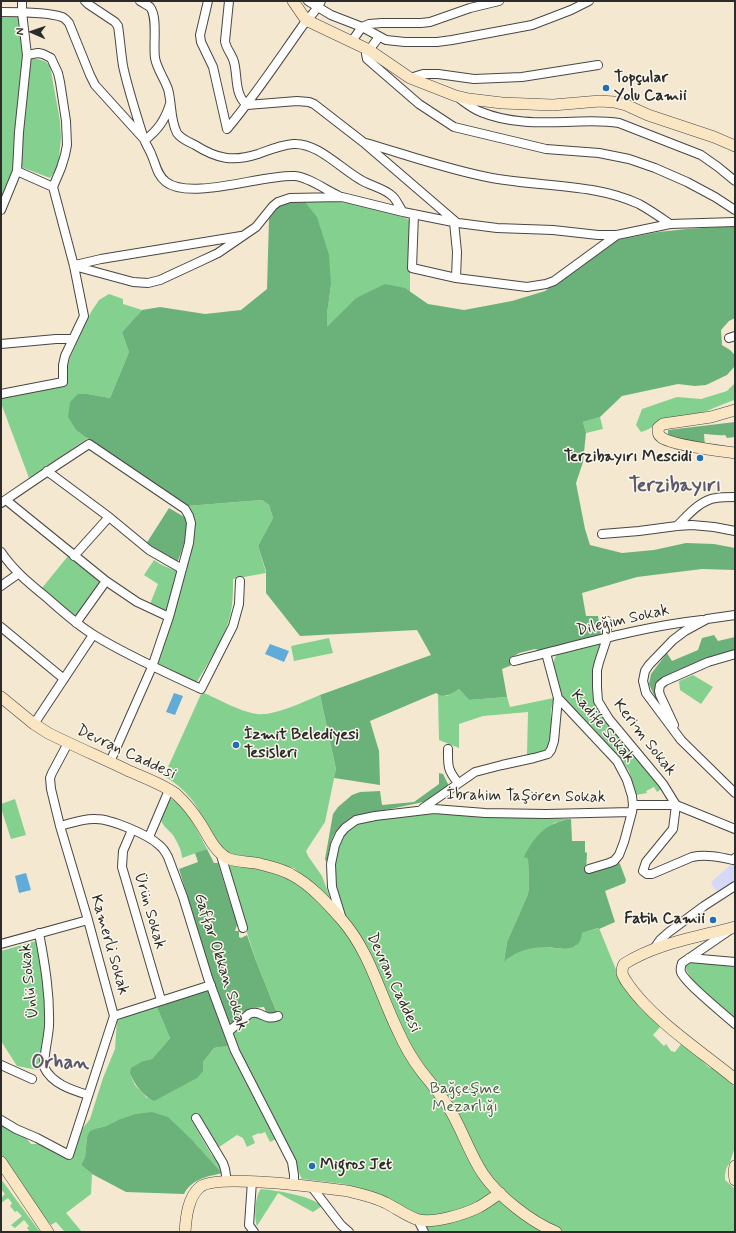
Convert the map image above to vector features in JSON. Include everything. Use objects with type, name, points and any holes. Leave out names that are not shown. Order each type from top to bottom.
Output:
[{"type":"main road","points":[[293,1],[306,20],[369,50],[410,78],[456,96],[502,103],[553,105],[614,102],[626,105],[735,146]]},
{"type":"main road","points":[[735,410],[721,414],[663,424],[658,428],[659,436],[666,440],[735,453]]},
{"type":"main road","name":"Devran Caddesi","points":[[1,697],[34,724],[48,733],[169,790],[188,806],[214,846],[228,858],[257,863],[292,874],[311,888],[343,921],[359,944],[368,960],[392,1019],[406,1047],[420,1069],[449,1107],[466,1144],[489,1183],[530,1218],[556,1232]]},
{"type":"main road","points":[[735,927],[675,942],[653,950],[624,964],[622,969],[623,976],[637,995],[662,1020],[735,1079]]},
{"type":"main road","points":[[1,1162],[48,1232]]},
{"type":"main road","points":[[735,1166],[735,1180]]},
{"type":"main road","points":[[185,1232],[185,1222],[193,1195],[198,1188],[206,1184],[252,1181],[348,1191],[376,1198],[418,1220],[440,1219],[468,1211],[479,1207],[500,1193]]},
{"type":"street","points":[[1,210],[17,171],[19,132],[27,55],[22,1]]},
{"type":"street","points":[[85,1],[115,22],[118,26],[123,65],[145,140],[160,176],[166,182],[176,186],[191,189],[205,189],[270,178],[297,176],[342,197],[456,223],[497,228],[553,230],[598,235],[617,235],[670,224],[735,222]]},
{"type":"street","points":[[140,1],[150,7],[154,17],[155,58],[168,90],[173,122],[178,134],[185,140],[215,156],[233,159],[258,154],[280,146],[301,144],[322,153],[362,181],[392,195],[403,212]]},
{"type":"street","points":[[208,1],[200,35],[201,42],[212,67],[227,129],[247,104],[306,20],[319,4]]},
{"type":"street","points":[[230,1],[226,46],[235,65],[238,90],[243,101],[247,104],[298,101],[309,102],[326,112],[363,142],[456,223],[456,278]]},
{"type":"street","points":[[308,1],[319,4],[331,15],[362,27],[379,37],[392,41],[425,42],[438,42],[532,25],[571,10],[589,1]]},
{"type":"street","points":[[352,42],[362,27],[375,23],[430,22],[470,8],[499,1]]},
{"type":"street","points":[[1,12],[22,12],[53,15],[66,19],[95,85],[145,140]]},
{"type":"street","points":[[379,37],[369,50],[366,57],[367,59],[419,104],[454,127],[546,149],[599,153],[629,159],[655,168],[687,182],[716,197],[735,210]]},
{"type":"street","points":[[1,394],[63,382],[63,360],[84,316],[74,266],[53,187],[61,168],[67,145],[66,121],[60,82],[55,65],[48,56],[38,53],[27,55]]},
{"type":"street","points":[[410,78],[423,74],[438,74],[474,79],[522,77],[598,66]]},
{"type":"street","points":[[456,96],[482,112],[512,121],[594,121],[619,123],[700,156],[718,167],[735,181]]},
{"type":"street","points":[[145,140],[155,132],[161,124],[170,102]]},
{"type":"street","points":[[363,142],[474,174],[512,181],[590,190],[603,193],[638,204],[670,224]]},
{"type":"street","points":[[17,171],[53,187]]},
{"type":"street","points":[[74,266],[140,283],[160,280],[202,262],[218,253],[245,235],[261,222],[273,206],[285,199],[342,197]]},
{"type":"street","points":[[414,214],[412,268],[456,278],[527,287],[554,281],[617,235]]},
{"type":"street","points":[[74,266],[101,259],[245,235]]},
{"type":"street","points":[[1,344],[72,339]]},
{"type":"street","points":[[721,414],[735,416]]},
{"type":"street","points":[[110,762],[152,667],[169,617],[189,544],[191,523],[189,516],[184,510],[89,444],[3,502],[106,581],[137,602],[169,617]]},
{"type":"street","points":[[47,471],[149,550],[182,569]]},
{"type":"street","points":[[677,526],[705,502],[716,498],[735,497]]},
{"type":"street","points":[[74,556],[108,517]]},
{"type":"street","points":[[602,534],[677,526],[702,526],[735,531]]},
{"type":"street","points":[[1,552],[18,574],[76,623],[93,635],[152,667],[201,689],[234,626],[239,604],[240,580]]},
{"type":"street","points":[[1,586],[18,574]]},
{"type":"street","points":[[76,623],[106,581]]},
{"type":"street","name":"Dileğim Sokak","points":[[514,661],[635,631],[675,623],[735,615]]},
{"type":"street","points":[[707,619],[678,635],[649,665],[643,675],[644,687],[646,693],[681,740],[735,793]]},
{"type":"street","name":"Kerim Sokak","points":[[607,621],[607,638],[597,670],[598,701],[609,719],[663,784],[676,805]]},
{"type":"street","points":[[1,627],[64,678]]},
{"type":"street","points":[[34,724],[93,635]]},
{"type":"street","name":"Kadife Sokak","points":[[546,653],[558,698],[617,761],[627,780],[632,808],[624,842],[619,854],[614,861],[589,869]]},
{"type":"street","points":[[681,740],[660,695],[660,685],[664,681],[708,662],[735,654]]},
{"type":"street","points":[[420,810],[470,775],[482,770],[548,754],[554,741],[558,698]]},
{"type":"street","name":"Kamerli Sokak","points":[[1,1120],[69,1155],[114,1016],[88,920],[60,826],[51,789],[50,778],[68,743]]},
{"type":"street","points":[[448,748],[449,770],[458,783]]},
{"type":"street","points":[[149,838],[169,790]]},
{"type":"street","points":[[735,829],[676,805],[673,829],[646,862],[643,872],[646,874],[652,874],[697,856],[720,857],[733,860],[735,858]]},
{"type":"street","name":"İbrahim Taşören Sokak","points":[[343,921],[332,887],[331,864],[335,845],[340,834],[351,823],[361,818],[420,810],[442,809],[485,813],[546,814],[676,805]]},
{"type":"street","name":"Gaffar Okkan Sokak","points":[[60,826],[95,818],[132,830],[149,838],[162,847],[168,858],[183,897],[211,985],[235,1051],[292,1162],[294,1185]]},
{"type":"street","name":"Ürün Sokak","points":[[132,830],[123,851],[122,867],[161,1000]]},
{"type":"street","points":[[220,852],[243,928]]},
{"type":"street","points":[[653,950],[660,940],[669,932],[704,906],[735,886]]},
{"type":"street","points":[[1,944],[88,920]]},
{"type":"street","points":[[735,927],[682,963],[681,966],[681,973],[692,986],[735,1024]]},
{"type":"street","name":"Ünlü Sokak","points":[[39,933],[49,995],[49,1029],[44,1067],[50,1076],[57,1082],[73,1091],[88,1095]]},
{"type":"street","points":[[689,958],[735,962]]},
{"type":"street","points":[[114,1016],[211,985]]},
{"type":"street","points":[[228,1032],[249,1014],[258,1013],[269,1018],[278,1016]]},
{"type":"street","points":[[1,1066],[32,1079]]},
{"type":"street","points":[[196,1118],[223,1163],[226,1169],[228,1182]]},
{"type":"street","points":[[250,1230],[252,1181]]},
{"type":"street","points":[[310,1186],[341,1225],[349,1232]]},
{"type":"street","points":[[418,1220],[424,1232]]},
{"type":"street","points":[[336,1232],[341,1225]]},
{"type":"shaded area","points":[[735,861],[735,883],[720,891],[715,890],[711,882]]},
{"type":"green space","points":[[1,14],[18,15],[20,17],[25,46],[13,168],[1,203]]},
{"type":"green space","points":[[30,59],[39,59],[50,66],[60,121],[61,138],[58,167],[50,178],[21,167],[20,165]]},
{"type":"green space","points":[[304,201],[342,202],[364,205],[410,220],[410,292],[404,288],[356,298],[327,328],[327,314],[331,285]]},
{"type":"green space","points":[[304,201],[317,217],[329,255],[331,285],[327,314],[327,327],[356,298],[385,284],[405,288],[428,304],[464,310],[512,301],[545,291],[617,240],[658,232],[735,226],[735,318],[729,321],[721,330],[722,345],[735,355],[735,366],[727,375],[706,385],[695,386],[678,384],[622,396],[600,417],[583,422],[586,433],[583,462],[576,483],[585,529],[590,545],[622,553],[654,550],[686,543],[714,544],[735,548],[735,570],[702,569],[637,577],[582,593],[586,616],[598,616],[601,635],[543,651],[535,649],[519,653],[514,656],[511,659],[512,665],[502,669],[507,697],[469,700],[459,689],[445,696],[436,693],[370,721],[379,751],[380,785],[334,778],[336,769],[320,695],[431,655],[417,630],[300,636],[266,593],[266,571],[258,546],[273,518],[269,505],[262,500],[187,506],[77,431],[68,417],[70,402],[78,394],[88,394],[110,398],[129,352],[122,332],[142,310],[160,307],[205,314],[241,310],[267,289],[269,219],[277,208],[284,202]]},
{"type":"green space","points":[[109,294],[123,299],[123,304],[142,310],[122,332],[129,352],[110,398],[88,394],[77,431],[88,438],[29,478],[1,403],[1,397],[66,386],[69,360],[91,312],[99,300]]},
{"type":"green space","points":[[735,383],[735,400],[700,413],[668,419],[660,422],[648,430],[641,432],[636,425],[642,409],[677,397],[701,399],[727,391]]},
{"type":"green space","points":[[600,417],[603,429],[586,433],[583,422]]},
{"type":"green space","points":[[735,422],[735,437],[727,438],[725,435],[704,434],[705,447],[671,437],[668,434],[668,430]]},
{"type":"green space","points":[[262,500],[269,505],[273,518],[258,546],[266,573],[233,579],[232,607],[228,624],[216,650],[197,682],[157,665],[180,594],[194,533],[194,517],[187,506]]},
{"type":"green space","points":[[169,508],[186,518],[187,524],[186,536],[177,564],[146,544]]},
{"type":"green space","points":[[68,556],[101,583],[76,617],[42,588]]},
{"type":"green space","points":[[154,560],[178,572],[166,611],[150,604],[158,584],[144,575]]},
{"type":"green space","points":[[714,635],[718,641],[735,637],[735,651],[710,657],[659,680],[655,684],[658,704],[649,684],[651,674],[667,653],[672,661],[698,650],[702,638]]},
{"type":"green space","points":[[329,638],[333,653],[294,661],[291,646]]},
{"type":"green space","points":[[599,644],[593,679],[596,705],[663,788],[657,792],[654,787],[646,791],[647,793],[636,795],[629,771],[622,761],[563,698],[555,674],[554,662],[556,657],[559,653]]},
{"type":"green space","points":[[693,675],[713,687],[701,704],[680,690],[679,681]]},
{"type":"green space","points":[[459,689],[469,700],[507,697],[510,707],[554,698],[551,710],[551,736],[548,746],[545,750],[537,754],[527,755],[528,712],[483,716],[459,724],[459,748],[439,740],[438,694],[447,696]]},
{"type":"green space","points":[[202,692],[237,708],[257,714],[280,711],[320,695],[336,769],[325,822],[306,851],[322,876],[333,906],[294,868],[233,855],[227,851],[214,837],[198,808],[190,797],[181,788],[164,776]]},
{"type":"green space","points":[[439,773],[443,774],[449,786],[428,801],[357,816],[339,827],[331,841],[326,862],[325,859],[333,814],[338,807],[352,795],[360,792],[380,791],[382,805],[414,802],[439,784]]},
{"type":"green space","points":[[15,799],[26,835],[11,839],[1,804]]},
{"type":"green space","points":[[171,799],[182,807],[187,813],[207,849],[182,858],[176,840],[161,821],[161,813],[163,808]]},
{"type":"green space","name":"Bağçeşme Mezarlığı","points":[[438,811],[464,815],[571,819],[554,823],[525,857],[528,859],[528,894],[507,942],[504,960],[518,952],[530,948],[545,947],[562,949],[576,946],[582,933],[599,928],[619,977],[639,1007],[660,1027],[653,1035],[664,1046],[666,1044],[671,1051],[675,1052],[681,1044],[710,1068],[712,1067],[735,1087],[735,1147],[726,1169],[725,1180],[735,1189],[735,1232],[429,1232],[425,1227],[421,1216],[399,1204],[367,1191],[344,1184],[302,1179],[296,1161],[242,1056],[232,1032],[244,1021],[256,1016],[272,1021],[280,1020],[256,961],[226,867],[240,863],[288,877],[343,921],[335,894],[334,873],[340,841],[346,832],[359,822]]},
{"type":"green space","points":[[571,819],[572,841],[585,841],[585,852],[587,853],[586,872],[603,869],[619,863],[620,864],[626,880],[625,883],[605,891],[615,922],[599,929],[598,928],[582,933],[581,939],[574,947],[564,949],[540,947],[526,949],[504,961],[507,942],[528,894],[528,859],[524,857],[532,842],[542,831],[562,821]]},
{"type":"green space","points":[[207,849],[214,863],[218,863],[230,902],[236,915],[237,925],[235,931],[239,931],[239,937],[241,938],[247,935],[277,1013],[267,1014],[264,1007],[253,1008],[232,1023],[229,1022],[213,979],[179,869],[198,862],[195,853]]},
{"type":"green space","points":[[36,941],[46,994],[45,1028],[38,1070],[17,1066],[1,1041],[1,951]]},
{"type":"green space","points":[[689,963],[735,967],[735,1018],[705,993],[691,978],[687,971],[686,965]]},
{"type":"green space","points":[[204,990],[209,993],[228,1046],[214,1048],[203,1062],[203,1071],[197,1078],[154,1101],[140,1090],[130,1074],[131,1068],[143,1061],[152,1059],[170,1038],[156,1005]]},
{"type":"green space","points":[[156,1005],[170,1038],[152,1059],[143,1061],[130,1074],[135,1085],[147,1098],[203,1071],[203,1062],[214,1048],[228,1046],[276,1139],[270,1142],[265,1132],[259,1133],[252,1136],[255,1143],[247,1147],[243,1138],[237,1135],[219,1147],[199,1116],[192,1121],[211,1154],[221,1166],[222,1173],[195,1143],[118,1120],[98,1128],[87,1137],[85,1157],[81,1165],[92,1174],[91,1194],[66,1213],[82,1232],[65,1232],[56,1222],[51,1225],[21,1186],[1,1154],[1,1125],[25,1137],[31,1144],[44,1144],[72,1159],[83,1128],[90,1119],[103,1078],[115,1049],[117,1021]]},
{"type":"green space","points":[[152,1112],[168,1117],[195,1143],[222,1173],[200,1179],[191,1185],[184,1194],[126,1192],[92,1174],[81,1165],[85,1157],[87,1137],[90,1131],[136,1114]]},
{"type":"green space","points":[[1,1179],[40,1232],[30,1232],[27,1228],[29,1226],[24,1220],[15,1228],[11,1225],[22,1216],[17,1211],[15,1212],[10,1206],[12,1203],[8,1198],[1,1203],[1,1198],[5,1194],[1,1189]]},
{"type":"green space","points":[[261,1189],[301,1196],[322,1206],[313,1212],[278,1193],[257,1226],[257,1196]]},
{"type":"water","points":[[270,644],[289,651],[284,662],[265,654]]},
{"type":"water","points":[[174,693],[183,696],[175,715],[166,712]]},
{"type":"water","points":[[26,873],[31,890],[19,893],[15,876]]},
{"type":"place","name":"Topçular Yolu Camii","points":[[606,88]]},
{"type":"place","name":"Terzibayırı Mescidi","points":[[700,458]]},
{"type":"place","name":"İzmit Belediyesi Tesisleri","points":[[236,745]]},
{"type":"place","name":"Fatih Camii","points":[[713,920]]},
{"type":"place","name":"Migros Jet","points":[[312,1166]]},
{"type":"district","name":"Terzibayırı","points":[[675,487]]},
{"type":"district","name":"Orhan","points":[[60,1064]]}]
